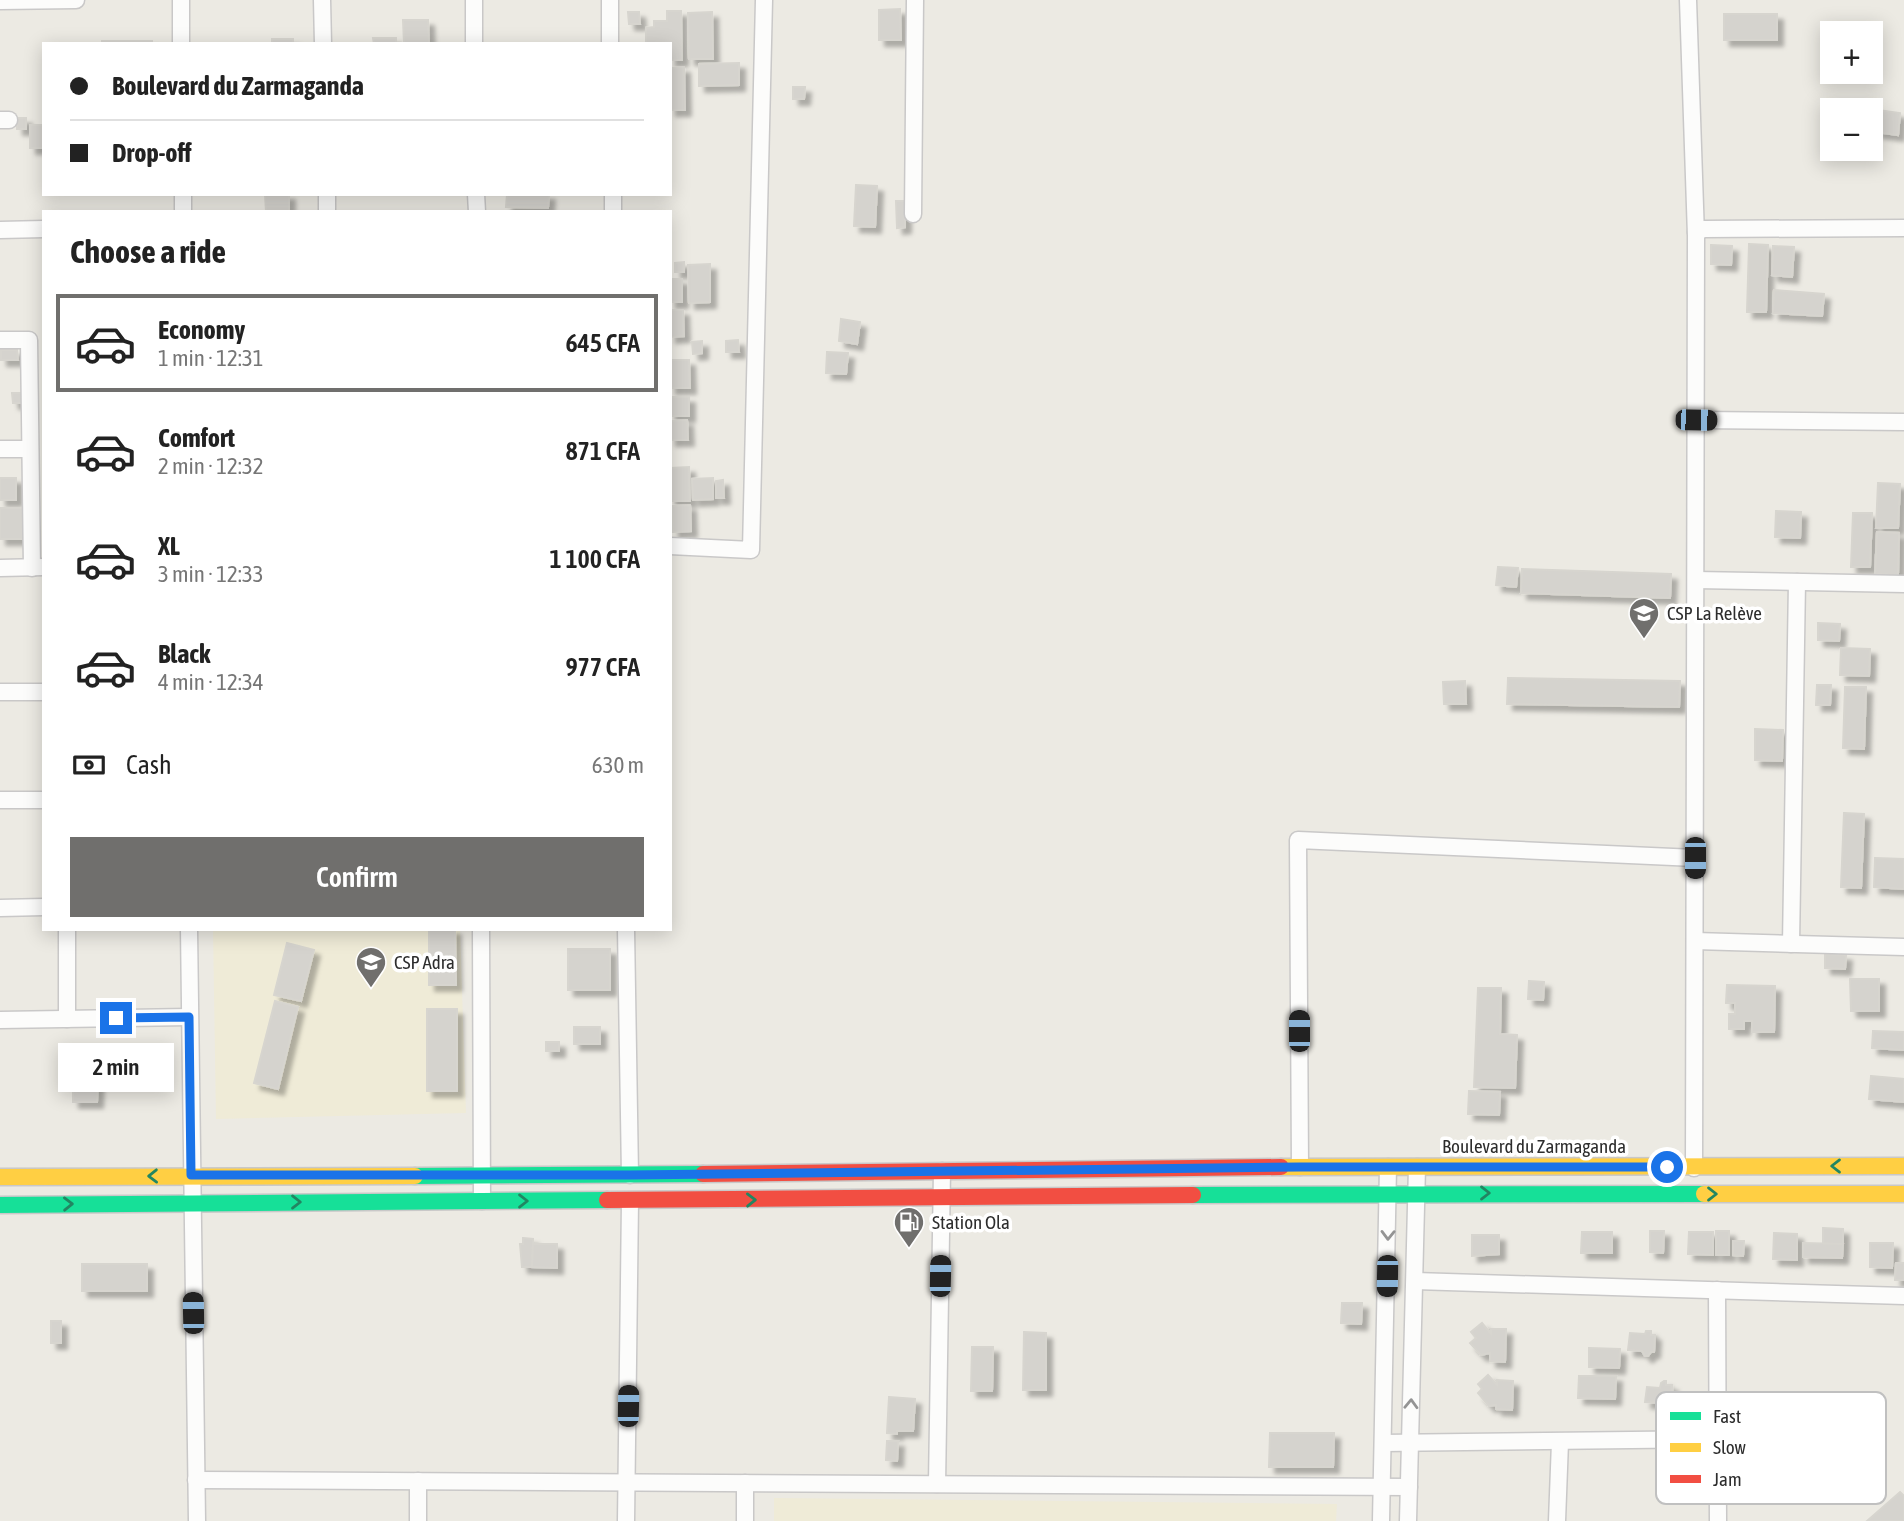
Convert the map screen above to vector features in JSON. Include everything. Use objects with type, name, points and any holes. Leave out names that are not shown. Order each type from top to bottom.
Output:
[{"type":"main road","name":"Boulevard du Zarmaganda","points":[[0,1177],[630,1175],[1300,1167],[1904,1166]]},
{"type":"main road","points":[[715,1174],[717,1201]]},
{"type":"main road","points":[[0,1205],[1417,1193],[1904,1194]]},
{"type":"street","points":[[0,1],[76,0]]},
{"type":"street","points":[[181,0],[181,42]]},
{"type":"street","points":[[322,0],[323,42]]},
{"type":"street","points":[[474,0],[474,42]]},
{"type":"street","points":[[610,0],[610,42]]},
{"type":"street","points":[[672,546],[751,550],[764,0]]},
{"type":"street","points":[[913,215],[915,0]]},
{"type":"street","points":[[1689,0],[1696,232],[1694,1168]]},
{"type":"street","points":[[1696,232],[1704,229],[1904,228]]},
{"type":"street","points":[[0,230],[42,229]]},
{"type":"street","points":[[0,340],[29,340],[37,378],[30,449],[38,568],[0,568]]},
{"type":"street","points":[[1696,420],[1904,422]]},
{"type":"street","points":[[0,449],[30,449]]},
{"type":"street","points":[[1696,580],[1904,584]]},
{"type":"street","points":[[1791,944],[1797,582]]},
{"type":"street","points":[[0,692],[42,692]]},
{"type":"street","points":[[0,800],[42,800]]},
{"type":"street","points":[[1300,1167],[1298,840],[1695,858]]},
{"type":"street","points":[[0,908],[42,907]]},
{"type":"street","points":[[67,931],[67,1019]]},
{"type":"street","points":[[188,931],[197,1521]]},
{"type":"street","points":[[481,931],[481,1201]]},
{"type":"street","points":[[626,931],[630,1175]]},
{"type":"street","points":[[1695,942],[1904,947]]},
{"type":"street","points":[[0,1020],[189,1017]]},
{"type":"street","points":[[1408,1521],[1417,1167]]},
{"type":"street","points":[[1381,1168],[1389,1194],[1381,1521]]},
{"type":"street","points":[[937,1484],[942,1171]]},
{"type":"street","points":[[626,1521],[631,1201]]},
{"type":"street","points":[[1415,1281],[1904,1296]]},
{"type":"street","points":[[1717,1290],[1717,1392]]},
{"type":"street","points":[[1382,1443],[1656,1440]]},
{"type":"street","points":[[1557,1521],[1560,1442]]},
{"type":"street","points":[[196,1480],[1409,1488]]},
{"type":"street","points":[[418,1481],[418,1521]]},
{"type":"street","points":[[745,1483],[745,1521]]},
{"type":"shaded area","points":[[213,931],[460,931],[466,1113],[216,1119]]},
{"type":"shaded area","points":[[774,1498],[1337,1504],[1336,1521],[774,1521]]},
{"type":"building","points":[[900,9],[901,40],[879,40],[879,10]]},
{"type":"building","points":[[667,11],[681,11],[682,60],[672,60],[672,42],[646,42],[646,28],[654,27],[654,21],[667,21]]},
{"type":"building","points":[[628,12],[639,12],[640,24],[629,24]]},
{"type":"building","points":[[712,12],[713,59],[689,59],[688,13]]},
{"type":"building","points":[[1724,14],[1777,14],[1777,40],[1724,40]]},
{"type":"building","points":[[403,20],[428,20],[429,42],[404,42]]},
{"type":"building","points":[[373,38],[396,38],[396,42],[374,42]]},
{"type":"building","points":[[272,39],[293,39],[293,42],[272,42]]},
{"type":"building","points":[[102,41],[152,41],[152,42]]},
{"type":"building","points":[[739,63],[739,85],[699,86],[699,64]]},
{"type":"building","points":[[684,67],[685,110],[672,110],[672,68]]},
{"type":"building","points":[[793,87],[805,87],[804,99],[793,99]]},
{"type":"building","points":[[1883,111],[1900,113],[1898,135],[1883,133]]},
{"type":"building","points":[[17,118],[26,118],[26,129],[17,129]]},
{"type":"building","points":[[30,125],[42,125],[42,148],[30,148]]},
{"type":"building","points":[[856,185],[877,186],[875,227],[854,226]]},
{"type":"building","points":[[265,196],[289,196],[289,210],[266,210]]},
{"type":"building","points":[[507,196],[549,196],[548,208],[506,207]]},
{"type":"building","points":[[896,201],[905,201],[905,227],[897,228]]},
{"type":"building","points":[[1749,244],[1768,245],[1766,312],[1747,312]]},
{"type":"building","points":[[1711,245],[1732,246],[1731,265],[1711,264]]},
{"type":"building","points":[[1773,246],[1794,247],[1792,277],[1772,275]]},
{"type":"building","points":[[684,262],[684,272],[675,272],[675,263]]},
{"type":"building","points":[[710,264],[710,302],[689,303],[688,265]]},
{"type":"building","points":[[672,279],[682,279],[682,302],[672,302]]},
{"type":"building","points":[[1774,290],[1824,294],[1822,316],[1773,313]]},
{"type":"building","points":[[672,310],[683,310],[684,336],[672,337]]},
{"type":"building","points":[[841,319],[860,322],[857,344],[839,341]]},
{"type":"building","points":[[738,340],[739,352],[726,352],[726,341]]},
{"type":"building","points":[[702,341],[702,353],[693,354],[692,342]]},
{"type":"building","points":[[1,350],[17,350],[18,360],[1,360]]},
{"type":"building","points":[[827,352],[848,353],[846,374],[826,373]]},
{"type":"building","points":[[672,360],[689,360],[690,388],[672,388]]},
{"type":"building","points":[[12,393],[23,393],[23,403],[13,403]]},
{"type":"building","points":[[672,397],[689,397],[689,416],[672,416]]},
{"type":"building","points":[[687,420],[688,440],[672,440],[672,421]]},
{"type":"building","points":[[689,467],[690,501],[672,501],[672,468]]},
{"type":"building","points":[[0,478],[16,478],[16,500],[0,500]]},
{"type":"building","points":[[713,478],[713,499],[693,500],[692,479]]},
{"type":"building","points":[[723,480],[724,498],[716,498],[716,481]]},
{"type":"building","points":[[1878,483],[1900,484],[1898,528],[1876,528]]},
{"type":"building","points":[[690,505],[691,531],[673,532],[672,506]]},
{"type":"building","points":[[0,508],[23,508],[23,539],[0,539]]},
{"type":"building","points":[[1776,511],[1801,512],[1800,538],[1775,537]]},
{"type":"building","points":[[1853,513],[1872,513],[1870,567],[1851,567]]},
{"type":"building","points":[[1877,532],[1899,533],[1898,575],[1875,574]]},
{"type":"building","points":[[1498,567],[1518,568],[1516,587],[1496,585]]},
{"type":"building","points":[[1522,569],[1671,574],[1670,598],[1521,593]]},
{"type":"building","points":[[1818,623],[1840,624],[1839,641],[1818,640]]},
{"type":"building","points":[[1841,648],[1870,649],[1869,676],[1840,675]]},
{"type":"building","points":[[1508,678],[1680,681],[1679,707],[1507,704]]},
{"type":"building","points":[[1465,681],[1466,704],[1444,704],[1443,682]]},
{"type":"building","points":[[1817,685],[1831,685],[1830,705],[1816,705]]},
{"type":"building","points":[[1845,687],[1866,687],[1864,749],[1843,748]]},
{"type":"building","points":[[1755,729],[1783,730],[1782,761],[1755,760]]},
{"type":"building","points":[[1844,813],[1864,814],[1861,888],[1841,887]]},
{"type":"building","points":[[1875,858],[1904,859],[1904,889],[1874,887]]},
{"type":"building","points":[[429,931],[455,931],[456,985],[429,985]]},
{"type":"building","points":[[287,943],[314,950],[301,1001],[274,995]]},
{"type":"building","points":[[568,949],[610,949],[610,990],[568,990]]},
{"type":"building","points":[[1825,954],[1846,955],[1845,969],[1825,968]]},
{"type":"building","points":[[1850,979],[1879,979],[1879,1011],[1851,1011]]},
{"type":"building","points":[[1529,981],[1544,982],[1543,1000],[1528,999]]},
{"type":"building","points":[[1727,985],[1775,986],[1774,1032],[1752,1032],[1752,1021],[1744,1021],[1744,1029],[1729,1029],[1729,1014],[1735,1014],[1735,1003],[1726,1003]]},
{"type":"building","points":[[1478,988],[1501,988],[1500,1034],[1517,1035],[1515,1088],[1474,1087]]},
{"type":"building","points":[[275,1001],[298,1007],[278,1089],[254,1083]]},
{"type":"building","points":[[427,1009],[457,1009],[457,1091],[427,1091]]},
{"type":"building","points":[[574,1027],[600,1027],[600,1044],[574,1044]]},
{"type":"building","points":[[1873,1031],[1904,1032],[1904,1050],[1872,1048]]},
{"type":"building","points":[[546,1042],[559,1042],[559,1051],[546,1051]]},
{"type":"building","points":[[1871,1076],[1904,1079],[1904,1102],[1869,1099]]},
{"type":"building","points":[[73,1079],[98,1079],[97,1102],[73,1102]]},
{"type":"building","points":[[1469,1091],[1500,1092],[1499,1115],[1468,1114]]},
{"type":"building","points":[[1823,1228],[1843,1229],[1843,1244],[1823,1244]]},
{"type":"building","points":[[1650,1231],[1664,1231],[1663,1253],[1650,1252]]},
{"type":"building","points":[[1716,1231],[1729,1231],[1729,1255],[1716,1255]]},
{"type":"building","points":[[1582,1232],[1612,1232],[1612,1253],[1581,1253]]},
{"type":"building","points":[[1689,1232],[1713,1232],[1713,1255],[1688,1254]]},
{"type":"building","points":[[1774,1233],[1797,1234],[1797,1260],[1773,1259]]},
{"type":"building","points":[[1472,1235],[1499,1235],[1499,1254],[1472,1256]]},
{"type":"building","points":[[523,1238],[533,1239],[532,1267],[522,1267],[520,1244],[523,1244]]},
{"type":"building","points":[[1733,1241],[1744,1241],[1743,1256],[1733,1255]]},
{"type":"building","points":[[1803,1243],[1843,1244],[1842,1258],[1803,1257]]},
{"type":"building","points":[[1870,1243],[1893,1243],[1892,1268],[1870,1267]]},
{"type":"building","points":[[533,1244],[557,1244],[557,1268],[532,1267]]},
{"type":"building","points":[[1896,1263],[1904,1263],[1904,1280],[1895,1280]]},
{"type":"building","points":[[82,1264],[147,1264],[147,1291],[82,1291]]},
{"type":"building","points":[[1342,1303],[1362,1303],[1361,1324],[1341,1323]]},
{"type":"building","points":[[51,1321],[61,1321],[61,1343],[51,1343]]},
{"type":"building","points":[[1482,1323],[1491,1334],[1491,1329],[1506,1329],[1505,1362],[1490,1361],[1490,1353],[1481,1355],[1470,1343],[1476,1338],[1471,1332]]},
{"type":"building","points":[[1646,1331],[1655,1335],[1654,1352],[1645,1356],[1642,1351],[1628,1350],[1630,1333],[1645,1334]]},
{"type":"building","points":[[1024,1332],[1046,1333],[1046,1390],[1023,1390]]},
{"type":"building","points":[[972,1347],[993,1347],[992,1391],[971,1391]]},
{"type":"building","points":[[1589,1348],[1620,1349],[1619,1368],[1589,1367]]},
{"type":"building","points":[[1488,1375],[1497,1385],[1497,1380],[1513,1381],[1512,1410],[1496,1409],[1496,1405],[1489,1406],[1478,1393],[1482,1389],[1478,1384]]},
{"type":"building","points":[[1579,1376],[1616,1376],[1615,1399],[1578,1398]]},
{"type":"building","points":[[1666,1381],[1666,1385],[1672,1385],[1672,1392],[1656,1392],[1656,1403],[1645,1402],[1647,1387],[1660,1388],[1661,1383]]},
{"type":"building","points":[[889,1397],[915,1399],[913,1431],[887,1433]]},
{"type":"building","points":[[1270,1433],[1334,1433],[1333,1467],[1269,1467]]},
{"type":"building","points":[[887,1441],[898,1441],[897,1461],[886,1460]]},
{"type":"building","points":[[1900,1492],[1904,1496],[1904,1521],[1867,1521]]},
{"type":"traffic: fast","points":[[415,1176],[703,1174]]},
{"type":"traffic: fast","points":[[1193,1195],[1704,1194]]},
{"type":"traffic: fast","points":[[0,1205],[607,1200]]},
{"type":"traffic: slow","points":[[1281,1167],[1904,1166]]},
{"type":"traffic: slow","points":[[0,1177],[415,1176]]},
{"type":"traffic: slow","points":[[1704,1194],[1904,1194]]},
{"type":"traffic: jam","points":[[703,1174],[1281,1167]]},
{"type":"traffic: jam","points":[[607,1200],[1193,1195]]},
{"type":"place","name":"CSP La Relève","points":[[1644,640]]},
{"type":"place","name":"CSP Adra","points":[[371,989]]},
{"type":"place","name":"Station Ola","points":[[909,1249]]},
{"type":"route","points":[[116,1018],[189,1017],[191,1175],[630,1175],[1300,1167],[1667,1167]]}]
